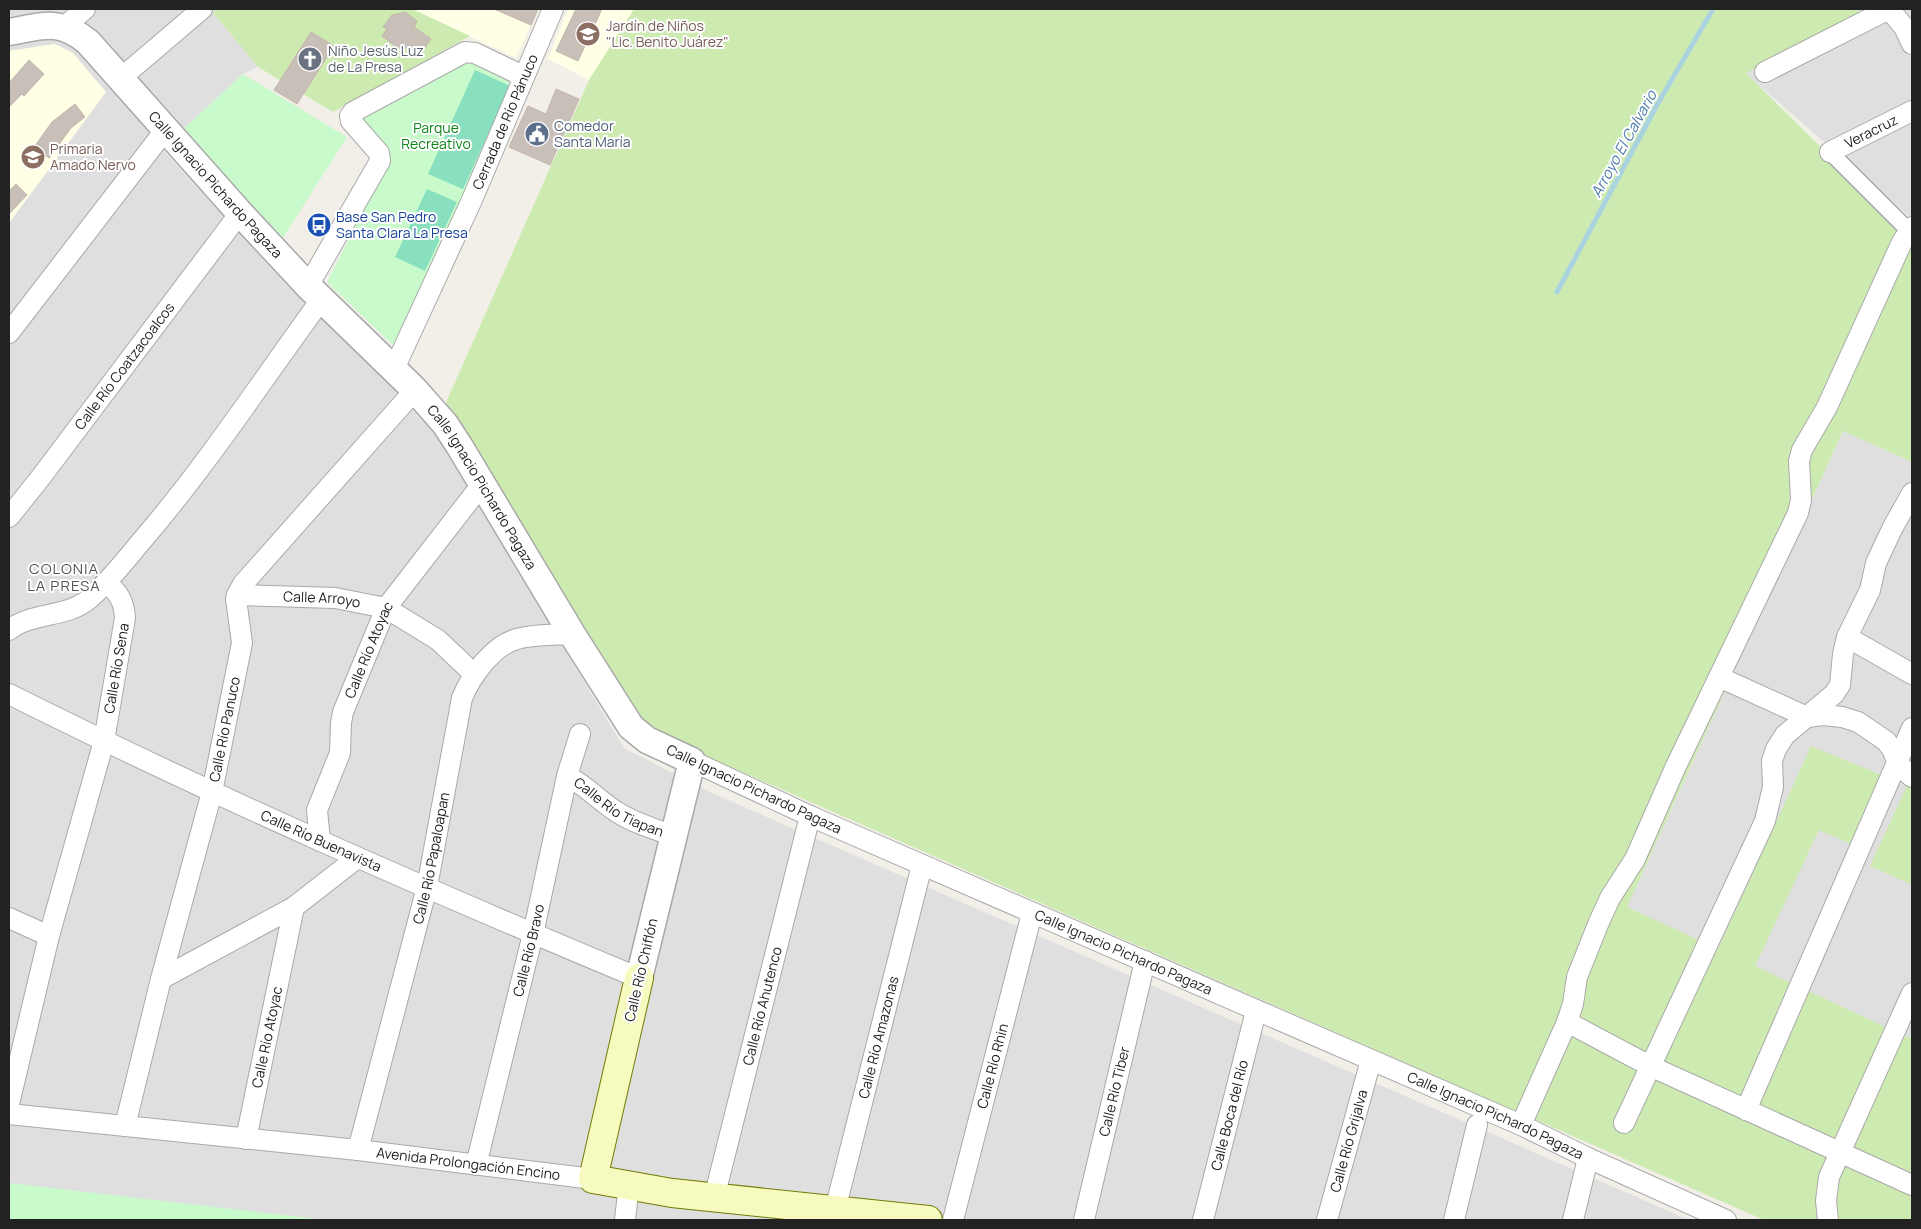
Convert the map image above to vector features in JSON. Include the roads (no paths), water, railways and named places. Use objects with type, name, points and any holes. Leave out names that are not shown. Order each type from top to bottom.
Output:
[{"type":"main road","name":"Calle Río Chiflón","points":[[593,1179],[639,978]]},
{"type":"main road","name":"Avenida Prolongación Encino","points":[[593,1179],[672,1193],[928,1220]]},
{"type":"street","points":[[9,32],[55,26],[85,9]]},
{"type":"street","points":[[121,78],[202,9]]},
{"type":"street","name":"Cerrada de Río Pánuco","points":[[394,370],[471,202],[553,9]]},
{"type":"street","points":[[1765,72],[1889,9],[1904,27],[1912,44]]},
{"type":"street","name":"Calle Ignacio Pichardo Pagaza","points":[[55,26],[78,33],[88,42],[240,213],[315,293],[415,390],[445,424],[572,634],[631,726],[648,740],[810,816],[1521,1125],[1698,1214],[1726,1220]]},
{"type":"street","points":[[9,630],[23,623],[77,607],[90,599],[106,583],[172,505],[315,293],[380,161],[379,153],[351,121],[350,116],[353,112],[465,52],[475,53],[523,76]]},
{"type":"street","name":"Veracruz","points":[[1830,152],[1912,111]]},
{"type":"street","points":[[9,333],[166,129]]},
{"type":"street","points":[[1521,1125],[1567,1022],[1573,1004],[1576,977],[1599,922],[1610,898],[1635,859],[1676,766],[1798,513],[1800,500],[1799,461],[1802,450],[1827,406],[1911,231],[1830,152]]},
{"type":"street","name":"Calle Río Coatzacoalcos","points":[[9,517],[42,477],[240,213]]},
{"type":"street","points":[[236,594],[415,390]]},
{"type":"street","name":"Calle Río Atoyac","points":[[320,841],[316,810],[340,753],[343,712],[386,608],[482,484]]},
{"type":"street","points":[[1624,1123],[1765,822],[1773,787],[1772,761],[1776,749],[1785,735],[1834,694],[1840,685],[1843,654],[1847,637],[1870,590],[1876,563],[1912,493]]},
{"type":"street","name":"Calle Río Sena","points":[[9,1104],[49,936],[104,741],[125,618],[122,600],[112,587],[106,583]]},
{"type":"street","name":"Calle Arroyo","points":[[236,594],[335,598],[386,608],[438,640],[474,674]]},
{"type":"street","name":"Calle Río Panuco","points":[[125,1126],[160,979],[212,792],[242,643],[236,594]]},
{"type":"street","name":"Calle Río Papaloapan","points":[[358,1150],[427,887],[462,698],[474,674],[486,661],[508,643],[516,639],[572,634]]},
{"type":"street","points":[[1847,637],[1912,674]]},
{"type":"street","points":[[1719,677],[1807,717],[1823,715],[1842,716],[1858,722],[1886,741],[1897,761],[1912,777]]},
{"type":"street","name":"Calle Río Buenavista","points":[[9,694],[212,792],[357,858],[639,978]]},
{"type":"street","points":[[1746,1110],[1912,728]]},
{"type":"street","name":"Calle Río Bravo","points":[[476,1165],[533,934],[567,776],[580,734]]},
{"type":"street","name":"Calle Río Chiflón","points":[[639,978],[692,761]]},
{"type":"street","name":"Calle Río Tiapan","points":[[567,776],[580,782],[615,811],[632,821],[674,836]]},
{"type":"street","name":"Calle Río Ahutenco","points":[[714,1198],[810,816]]},
{"type":"street","points":[[160,979],[294,907],[357,858]]},
{"type":"street","name":"Calle Río Amazonas","points":[[835,1210],[922,864]]},
{"type":"street","name":"Calle Río Atoyac","points":[[246,1139],[294,907]]},
{"type":"street","name":"Calle Río Rhin","points":[[953,1220],[1032,913]]},
{"type":"street","points":[[9,918],[49,936]]},
{"type":"street","name":"Calle Río Tiber","points":[[1084,1220],[1145,961]]},
{"type":"street","points":[[1828,1220],[1826,1201],[1829,1177],[1912,993]]},
{"type":"street","name":"Calle Boca del Río","points":[[1203,1220],[1256,1011]]},
{"type":"street","points":[[1567,1022],[1650,1066],[1912,1185]]},
{"type":"street","name":"Calle Río Grijalva","points":[[1326,1220],[1372,1060]]},
{"type":"street","name":"Avenida Prolongación Encino","points":[[9,1114],[358,1150],[593,1179]]},
{"type":"street","points":[[1454,1220],[1477,1126]]},
{"type":"street","points":[[1573,1220],[1588,1158]]},
{"type":"street","points":[[625,1220],[629,1184]]},
{"type":"waterway","name":"Arroyo El Calvario","points":[[1557,292],[1657,105],[1713,9]]},
{"type":"place","name":"Jardín de Niños \"Lic. Benito Juárez\"","points":[[588,34]]},
{"type":"place","name":"Niño Jesús Luz de La Presa","points":[[310,59]]},
{"type":"place","name":"Comedor Santa María","points":[[537,134]]},
{"type":"place","name":"Primaria Amado Nervo","points":[[33,157]]},
{"type":"place","name":"Base San Pedro Santa Clara La Presa","points":[[319,225]]},
{"type":"district","name":"COLONIA LA PRESA","points":[[64,578]]},
{"type":"park label","name":"Parque Recreativo","points":[[436,136]]}]
